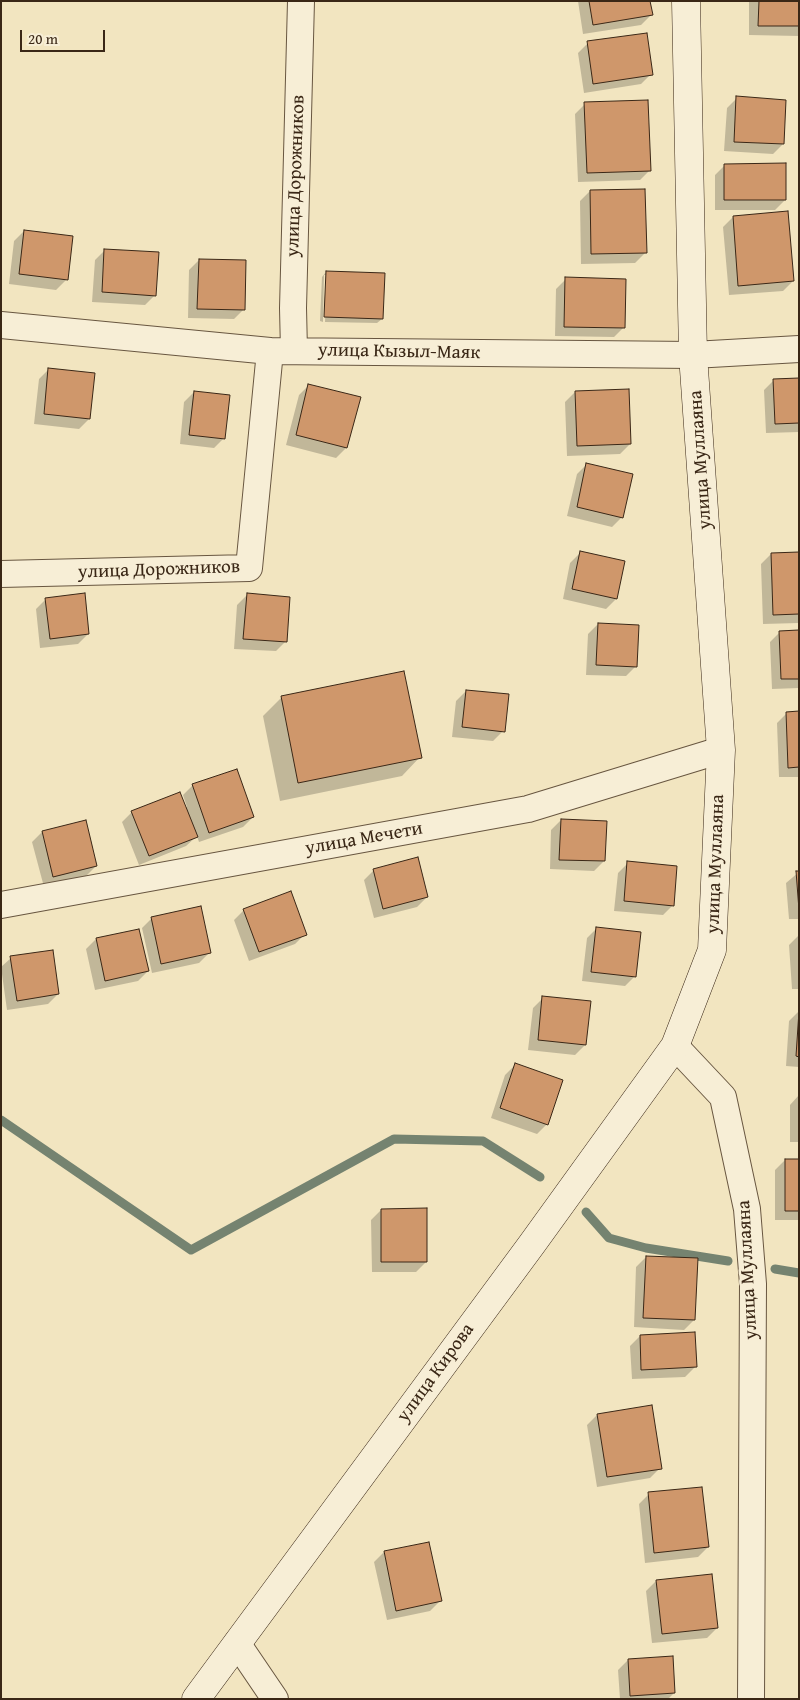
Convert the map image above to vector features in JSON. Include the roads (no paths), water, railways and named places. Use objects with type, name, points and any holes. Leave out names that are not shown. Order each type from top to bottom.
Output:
[{"type":"main road","name":"улица Муллаяна","points":[[675,1046],[712,950],[721,750],[693,355],[686,1]]},
{"type":"main road","name":"улица Кирова","points":[[196,1699],[675,1046]]},
{"type":"street","name":"улица Дорожников","points":[[1,574],[249,568],[282,351],[293,308],[301,1]]},
{"type":"street","name":"улица Кызыл-Маяк","points":[[1,325],[282,351],[693,355],[799,349]]},
{"type":"street","name":"улица Мечети","points":[[1,905],[528,809],[721,750]]},
{"type":"street","name":"улица Муллаяна","points":[[675,1046],[723,1097],[747,1209],[753,1284],[751,1699]]},
{"type":"street","points":[[237,1643],[275,1699]]},
{"type":"waterway","points":[[1,1120],[191,1250],[394,1139],[483,1141],[540,1177]]},
{"type":"waterway","points":[[586,1212],[609,1238],[646,1248],[728,1261]]},
{"type":"waterway","points":[[775,1269],[799,1273]]}]
